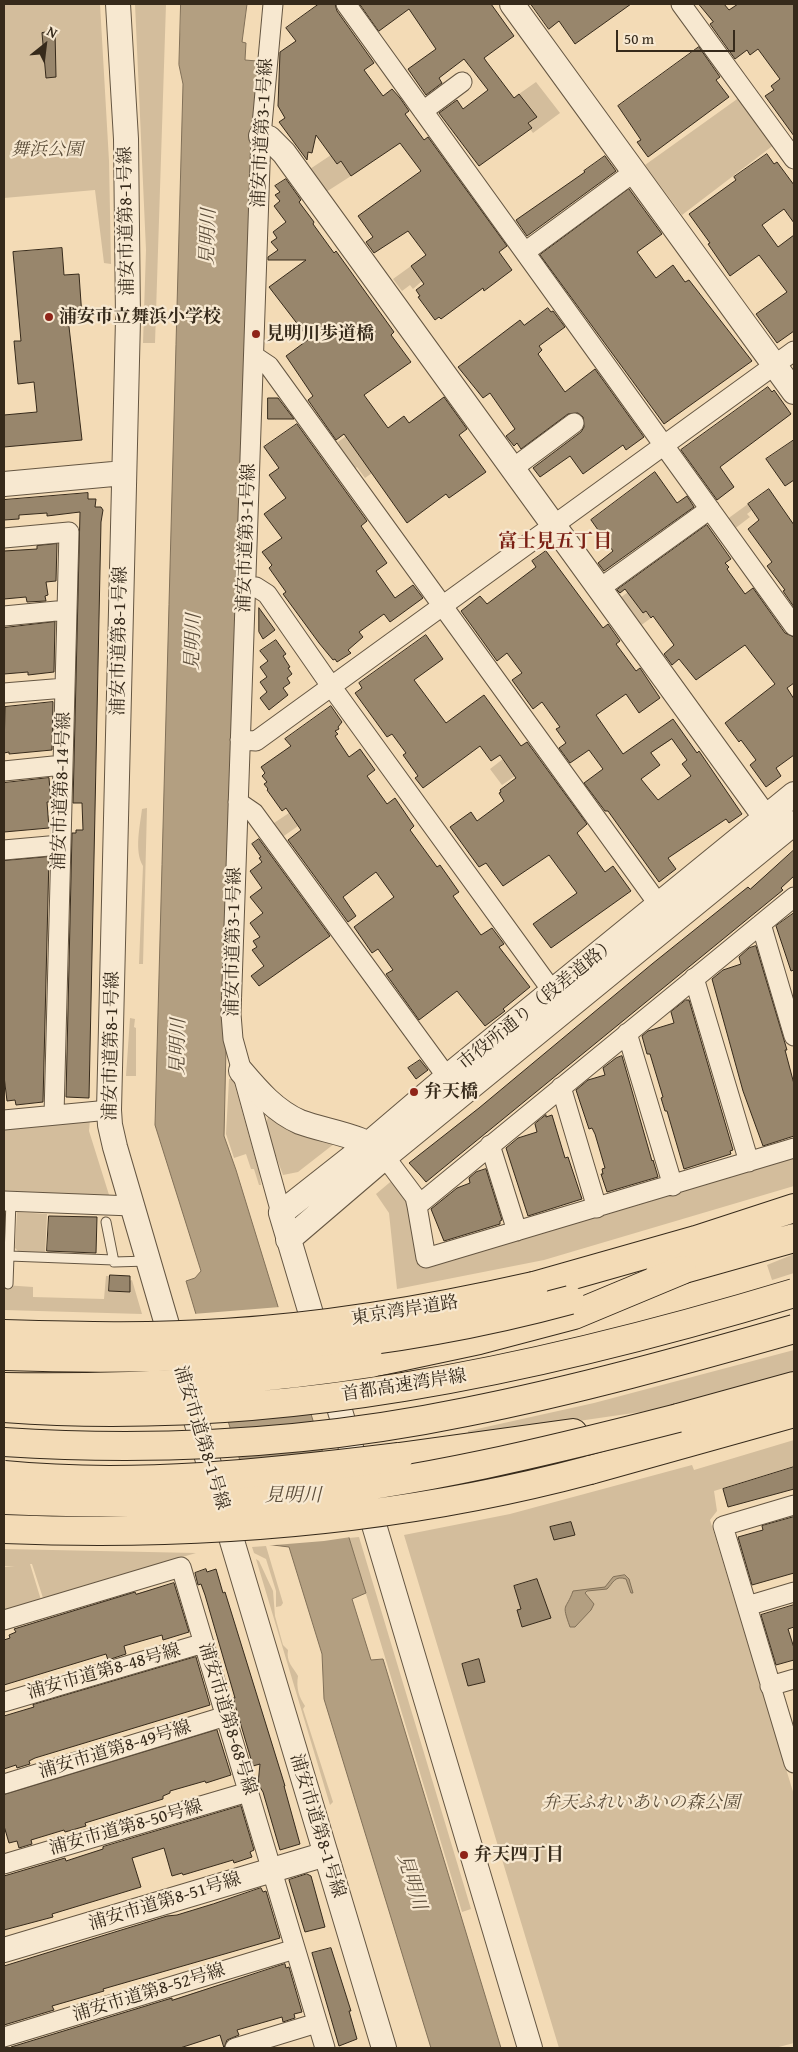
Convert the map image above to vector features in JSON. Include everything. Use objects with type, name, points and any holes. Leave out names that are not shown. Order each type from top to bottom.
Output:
[{"type":"highway","name":"東京湾岸道路","points":[[4,1334],[166,1336],[277,1329],[435,1307],[534,1286],[634,1258],[794,1208]]},
{"type":"highway","name":"東京湾岸道路","points":[[4,1356],[143,1358],[296,1350],[434,1332],[507,1317],[572,1307],[682,1270],[794,1238]]},
{"type":"highway","name":"首都高速湾岸線","points":[[4,1408],[81,1411],[210,1408],[261,1405],[380,1391],[457,1378],[585,1351],[794,1293]]},
{"type":"highway","points":[[4,1386],[152,1384],[294,1374],[371,1363],[439,1350],[523,1330],[572,1307]]},
{"type":"highway","name":"首都高速湾岸線","points":[[4,1442],[84,1446],[160,1445],[270,1439],[388,1425],[464,1413],[596,1384],[794,1329]]},
{"type":"highway","points":[[4,1500],[166,1504],[238,1500],[341,1490],[484,1465],[678,1418],[794,1386]]},
{"type":"highway","points":[[4,1529],[166,1530],[286,1524],[381,1512],[467,1499],[590,1470],[794,1413]]},
{"type":"highway","points":[[4,1475],[124,1479],[274,1472],[399,1457],[678,1418]]},
{"type":"street","name":"浦安市道第8-1号線","points":[[118,4],[126,139],[128,276],[109,1110],[115,1148],[148,1261],[384,2048]]},
{"type":"street","name":"浦安市道第3-1号線","points":[[273,4],[261,136],[231,1014],[233,1039],[241,1071],[281,1213]]},
{"type":"street","points":[[346,4],[794,626]]},
{"type":"street","points":[[512,4],[794,392]]},
{"type":"street","points":[[681,4],[794,159]]},
{"type":"street","points":[[423,111],[462,83]]},
{"type":"street","points":[[261,136],[269,138],[284,153],[765,817]]},
{"type":"street","points":[[525,252],[634,172]]},
{"type":"street","points":[[240,740],[256,741],[794,351]]},
{"type":"street","points":[[254,356],[269,366],[659,905]]},
{"type":"street","points":[[512,469],[574,423]]},
{"type":"street","points":[[4,484],[124,473]]},
{"type":"street","points":[[599,589],[710,509]]},
{"type":"street","name":"浦安市道第8-14号線","points":[[4,538],[69,532],[54,1115]]},
{"type":"street","points":[[245,586],[256,588],[267,594],[330,686],[553,992]]},
{"type":"street","points":[[4,616],[67,610]]},
{"type":"street","points":[[4,694],[64,688]]},
{"type":"street","points":[[4,771],[63,766]]},
{"type":"street","name":"市役所通り（段差道路）","points":[[288,1240],[376,1152],[447,1077],[794,794]]},
{"type":"street","points":[[238,802],[254,813],[447,1077]]},
{"type":"street","name":"市役所通り（段差道路）","points":[[281,1213],[376,1152],[794,823]]},
{"type":"street","points":[[4,850],[60,845]]},
{"type":"street","points":[[417,1206],[794,897]]},
{"type":"street","points":[[761,924],[794,1036]]},
{"type":"street","points":[[694,978],[749,1162]]},
{"type":"street","points":[[627,1034],[673,1186]]},
{"type":"street","points":[[241,1071],[265,1099],[288,1116],[300,1122],[360,1140],[376,1152],[415,1197],[426,1258],[673,1186],[794,1148]]},
{"type":"street","points":[[561,1087],[597,1208]]},
{"type":"street","points":[[4,1120],[109,1110]]},
{"type":"street","points":[[490,1145],[517,1231]]},
{"type":"street","points":[[7,1201],[132,1206]]},
{"type":"street","points":[[281,1213],[530,2048]]},
{"type":"street","points":[[794,1505],[723,1526],[794,1762]]},
{"type":"street","name":"浦安市道第8-68号線","points":[[4,1620],[181,1567],[325,2048]]},
{"type":"street","points":[[747,1606],[794,1592]]},
{"type":"street","name":"浦安市道第8-48号線","points":[[4,1702],[204,1643]]},
{"type":"street","points":[[770,1686],[794,1679]]},
{"type":"street","name":"浦安市道第8-49号線","points":[[4,1784],[226,1716]]},
{"type":"street","name":"浦安市道第8-50号線","points":[[4,1864],[248,1792]]},
{"type":"street","name":"浦安市道第8-51号線","points":[[4,1950],[326,1854]]},
{"type":"street","name":"浦安市道第8-52号線","points":[[4,2037],[295,1948]]},
{"type":"street","points":[[235,2048],[318,2024]]},
{"type":"lane","points":[[7,1201],[8,1284]]},
{"type":"lane","points":[[106,1222],[114,1260]]},
{"type":"lane","points":[[9,1256],[114,1260],[114,1262],[148,1261]]},
{"type":"green space","name":"舞浜公園","points":[[4,4],[100,4],[109,161],[111,264],[104,263],[95,190],[4,198]]},
{"type":"green space","points":[[135,4],[166,4],[155,343],[143,343],[146,250]]},
{"type":"green space","points":[[536,82],[560,113],[533,133],[527,125],[536,117],[519,94]]},
{"type":"green space","points":[[740,97],[775,144],[682,215],[645,165]]},
{"type":"green space","points":[[331,155],[336,163],[341,161],[351,176],[326,192],[310,169]]},
{"type":"green space","points":[[411,266],[422,281],[413,289],[410,285],[402,291],[393,279]]},
{"type":"green space","points":[[346,436],[372,473],[365,478],[357,467],[353,470],[336,447],[339,444],[338,442]]},
{"type":"green space","points":[[748,504],[752,510],[747,514],[750,517],[733,530],[726,520]]},
{"type":"green space","points":[[628,592],[651,618],[640,626],[620,598]]},
{"type":"green space","points":[[503,759],[515,776],[502,785],[490,769]]},
{"type":"green space","points":[[147,808],[143,964],[139,964],[143,866],[140,860],[138,838],[142,809]]},
{"type":"green space","points":[[289,813],[298,826],[281,838],[271,825]]},
{"type":"green space","points":[[130,1018],[135,1019],[134,1027],[136,1028],[136,1076],[126,1076]]},
{"type":"green space","points":[[229,1079],[233,1079],[261,1185],[259,1185],[254,1169],[251,1169],[246,1154],[234,1158],[226,1134]]},
{"type":"green space","points":[[268,1117],[277,1117],[339,1140],[298,1172],[283,1175],[265,1127]]},
{"type":"green space","points":[[90,1119],[89,1131],[110,1198],[4,1191],[4,1127]]},
{"type":"green space","points":[[794,1154],[794,1186],[544,1260],[397,1289],[389,1213],[376,1194],[395,1178],[411,1207],[424,1264]]},
{"type":"green space","points":[[17,1212],[47,1214],[45,1255],[21,1254],[15,1248]]},
{"type":"green space","points":[[794,1254],[794,1273],[772,1280],[767,1265]]},
{"type":"green space","points":[[106,1276],[110,1276],[109,1290],[132,1280],[142,1314],[4,1310],[4,1285],[33,1287],[33,1297],[104,1299]]},
{"type":"green space","points":[[794,1350],[794,1375],[668,1408],[468,1437],[468,1431],[594,1403]]},
{"type":"green space","name":"弁天ふれいあいの森公園","points":[[794,1440],[794,1466],[714,1491],[717,1511],[710,1520],[794,1795],[794,2043],[775,2048],[559,2048],[404,1535],[510,1514],[692,1465],[694,1470]]},
{"type":"green space","points":[[359,1537],[471,1909],[462,1912],[349,1538]]},
{"type":"green space","points":[[266,1546],[283,1603],[281,1606],[276,1607],[276,1591],[266,1559],[254,1553],[252,1547]]},
{"type":"green space","points":[[4,1549],[196,1553],[43,1598],[32,1564],[30,1564],[41,1600],[4,1610],[4,1567],[15,1566],[4,1566]]},
{"type":"green space","points":[[256,1559],[259,1561],[273,1591],[275,1616],[283,1645],[288,1650],[289,1661],[298,1676],[298,1692],[305,1706],[303,1709],[333,1802],[330,1805]]},
{"type":"water","name":"見明川","points":[[181,4],[247,4],[242,42],[246,43],[245,60],[257,61],[236,603],[224,1136],[366,1593],[352,1599],[371,1660],[383,1659],[501,2048],[431,2048],[324,1699],[322,1654],[289,1547],[265,1544],[186,1281],[195,1278],[201,1271],[155,1125],[183,84],[179,65]]},
{"type":"water","points":[[625,1575],[629,1579],[633,1593],[631,1593],[626,1579],[622,1578],[615,1580],[607,1589],[587,1591],[585,1593],[594,1604],[591,1610],[575,1627],[570,1627],[565,1610],[573,1591],[605,1587],[613,1577]]},
{"type":"pier","points":[[280,1307],[290,1338],[202,1344],[193,1314]]},
{"type":"pier","points":[[341,1506],[351,1537],[263,1546],[254,1516]]},
{"type":"building","points":[[319,4],[335,4],[337,11],[374,63],[364,70],[383,96],[392,89],[400,98],[409,111],[405,114],[424,140],[428,137],[507,246],[499,252],[512,270],[484,291],[483,288],[441,319],[439,317],[435,320],[418,297],[420,296],[416,290],[424,284],[411,266],[426,255],[408,231],[374,253],[366,242],[373,237],[358,216],[421,171],[400,143],[351,176],[341,161],[337,164],[316,135],[312,153],[308,152],[307,160],[279,122],[285,118],[278,106],[280,52],[296,41],[286,28]]},
{"type":"building","points":[[360,4],[491,4],[514,36],[484,58],[514,98],[519,94],[537,117],[528,123],[532,128],[479,166],[439,113],[457,100],[463,109],[488,90],[464,59],[439,78],[442,83],[426,95],[408,69],[436,49],[409,9],[379,31]]},
{"type":"building","points":[[531,4],[631,4],[575,44],[559,21],[549,29]]},
{"type":"building","points":[[699,4],[724,4],[729,10],[738,4],[794,4],[794,136],[765,96],[774,90],[771,86],[780,79],[758,49],[750,55],[747,50],[735,59],[710,24],[713,22]]},
{"type":"building","points":[[55,31],[56,77],[46,78],[42,33]]},
{"type":"building","points":[[699,47],[720,77],[716,80],[729,97],[648,157],[637,142],[641,140],[618,106]]},
{"type":"building","points":[[767,154],[774,164],[777,162],[794,185],[794,223],[784,209],[762,225],[778,247],[794,235],[794,331],[777,343],[756,314],[787,292],[759,255],[730,276],[708,244],[710,243],[689,214],[736,180],[734,177]]},
{"type":"building","points":[[605,156],[616,171],[527,236],[516,220]]},
{"type":"building","points":[[286,179],[301,200],[299,202],[314,222],[313,224],[334,253],[336,251],[394,332],[391,335],[411,362],[364,395],[388,428],[404,416],[409,423],[444,397],[467,429],[459,435],[486,472],[449,498],[446,494],[407,523],[344,434],[336,440],[308,400],[313,396],[286,356],[309,339],[269,287],[306,260],[268,260],[268,257],[278,250],[271,242],[277,238],[273,232],[286,222],[274,206],[280,201],[275,195],[280,192],[275,186]]},
{"type":"building","points":[[629,189],[662,234],[637,252],[656,278],[673,265],[685,282],[689,280],[752,361],[664,424],[540,255]]},
{"type":"building","points":[[62,248],[64,275],[79,274],[82,317],[68,318],[82,440],[4,447],[4,415],[37,412],[34,382],[18,384],[14,341],[21,341],[13,252]]},
{"type":"building","points":[[548,308],[551,312],[553,311],[565,327],[539,346],[542,350],[538,354],[565,392],[595,369],[644,437],[626,450],[623,445],[583,474],[570,456],[540,477],[533,468],[581,432],[584,427],[583,417],[578,413],[568,414],[521,449],[517,443],[514,446],[506,436],[515,429],[490,393],[483,398],[458,367],[520,320],[524,325]]},
{"type":"building","points":[[768,387],[772,392],[774,390],[791,414],[720,467],[734,487],[717,500],[681,450]]},
{"type":"building","points":[[268,398],[278,398],[294,419],[268,419]]},
{"type":"building","points":[[297,424],[367,521],[361,526],[387,563],[376,571],[395,598],[413,585],[423,598],[390,622],[384,614],[359,632],[363,637],[348,650],[351,653],[337,662],[335,659],[333,660],[319,643],[283,594],[286,592],[269,568],[272,565],[262,552],[282,538],[264,514],[286,498],[269,475],[279,468],[264,447]]},
{"type":"building","points":[[794,440],[794,480],[785,486],[766,459]]},
{"type":"building","points":[[655,472],[677,503],[687,496],[694,507],[604,571],[598,563],[613,551],[591,520]]},
{"type":"building","points":[[769,489],[794,525],[794,607],[783,591],[785,590],[767,566],[772,562],[748,529],[759,520],[748,504]]},
{"type":"building","points":[[88,493],[88,499],[96,499],[95,507],[101,507],[103,510],[101,522],[89,1098],[66,1097],[72,833],[76,833],[76,830],[83,830],[82,803],[73,803],[80,512],[47,516],[47,513],[19,515],[19,519],[4,520],[4,500]]},
{"type":"building","points":[[707,525],[731,559],[725,563],[729,567],[727,569],[745,594],[753,588],[785,633],[794,637],[794,683],[787,688],[794,699],[794,755],[776,768],[781,776],[766,787],[750,765],[756,760],[725,723],[775,684],[745,645],[696,680],[679,659],[672,665],[664,654],[674,645],[653,616],[651,618],[646,611],[643,613],[625,589],[620,593],[617,590]]},
{"type":"building","points":[[57,544],[56,581],[46,582],[48,595],[45,596],[46,601],[27,602],[26,597],[4,599],[4,551],[37,549],[37,546]]},
{"type":"building","points":[[546,551],[603,628],[608,624],[620,641],[616,644],[636,671],[640,668],[660,698],[639,713],[626,694],[596,715],[623,754],[673,719],[697,753],[699,751],[742,814],[729,823],[726,819],[668,858],[676,869],[659,882],[608,811],[605,811],[584,783],[603,769],[589,750],[570,763],[559,748],[566,743],[556,729],[560,727],[542,702],[533,709],[512,680],[522,673],[507,653],[497,661],[461,611],[480,596],[487,604],[536,567],[532,561]],"holes":[[[672,739],[687,760],[682,764],[691,776],[658,800],[641,779],[660,765],[651,753]]]},
{"type":"building","points":[[259,608],[275,630],[263,639],[259,632]]},
{"type":"building","points":[[55,622],[54,672],[28,675],[28,672],[4,674],[4,628]]},
{"type":"building","points":[[426,635],[443,659],[414,680],[446,723],[484,695],[521,746],[527,742],[587,824],[577,833],[605,872],[613,866],[631,891],[551,948],[533,924],[577,893],[549,855],[503,886],[486,863],[479,867],[450,827],[471,812],[477,821],[504,801],[499,793],[501,792],[500,790],[516,778],[500,755],[491,761],[480,746],[423,788],[415,778],[418,776],[403,755],[406,753],[392,734],[387,737],[355,693],[362,688],[359,683]]},
{"type":"building","points":[[276,640],[286,654],[283,656],[292,674],[287,678],[290,683],[283,688],[288,695],[269,710],[260,698],[267,692],[260,682],[267,677],[260,667],[268,661],[260,651]]},
{"type":"building","points":[[53,702],[52,750],[4,753],[5,707]]},
{"type":"building","points":[[331,706],[342,722],[338,727],[339,729],[335,731],[338,734],[335,736],[349,757],[360,749],[375,770],[367,776],[387,804],[395,798],[414,826],[410,830],[437,867],[440,865],[459,892],[453,896],[481,935],[492,928],[504,944],[499,947],[530,987],[503,1009],[505,1011],[485,1026],[457,991],[419,1020],[386,974],[393,970],[378,949],[372,953],[354,927],[394,897],[376,872],[343,897],[356,916],[348,922],[288,840],[301,830],[286,808],[282,811],[267,790],[264,784],[267,782],[262,776],[265,773],[261,767],[291,746],[285,739]]},
{"type":"building","points":[[49,778],[51,802],[47,802],[49,828],[4,832],[4,783]]},
{"type":"building","points":[[259,839],[330,936],[259,986],[251,976],[264,966],[252,950],[257,947],[253,941],[260,937],[250,923],[263,913],[250,897],[262,888],[250,871],[262,862],[259,858],[261,857],[252,844]]},
{"type":"building","points":[[794,850],[794,876],[781,888],[783,890],[426,1182],[409,1163],[479,1108],[652,964],[748,887],[750,889]]},
{"type":"building","points":[[49,857],[43,1102],[16,1105],[15,1100],[7,1101],[4,1076],[4,861]]},
{"type":"building","points":[[794,913],[794,970],[791,971],[776,926]]},
{"type":"building","points":[[756,946],[787,1050],[785,1050],[794,1084],[794,1136],[763,1146],[743,1091],[712,979],[723,970],[741,964],[739,957],[749,948]]},
{"type":"building","points":[[686,1000],[689,1000],[733,1150],[730,1151],[731,1154],[684,1169],[667,1111],[665,1111],[661,1098],[663,1097],[650,1054],[647,1054],[642,1036],[648,1031],[674,1023],[671,1012]]},
{"type":"building","points":[[622,1056],[658,1177],[607,1192],[601,1174],[603,1174],[602,1169],[605,1168],[595,1134],[592,1128],[589,1129],[576,1090],[588,1080],[605,1075],[603,1068],[616,1058]]},
{"type":"building","points":[[420,1060],[428,1070],[416,1079],[408,1068]]},
{"type":"building","points":[[546,1115],[546,1117],[552,1115],[565,1158],[568,1157],[582,1199],[528,1216],[506,1148],[518,1138],[537,1132],[535,1124]]},
{"type":"building","points":[[486,1169],[502,1220],[500,1224],[444,1241],[431,1209],[457,1188],[470,1183],[469,1178],[476,1172]]},
{"type":"building","points":[[49,1216],[97,1217],[96,1253],[47,1251]]},
{"type":"building","points":[[110,1275],[130,1276],[130,1292],[109,1291]]},
{"type":"building","points":[[794,1467],[794,1489],[728,1507],[723,1489]]},
{"type":"building","points":[[794,1517],[794,1573],[752,1585],[738,1537],[763,1530],[762,1526]]},
{"type":"building","points":[[571,1522],[575,1535],[554,1540],[550,1527]]},
{"type":"building","points":[[206,1569],[207,1572],[216,1569],[223,1593],[225,1592],[285,1786],[300,1844],[280,1850],[263,1792],[258,1784],[260,1764],[253,1766],[205,1595],[201,1584],[198,1585],[195,1573]]},
{"type":"building","points":[[537,1579],[551,1618],[522,1627],[517,1610],[521,1609],[514,1586]]},
{"type":"building","points":[[174,1583],[189,1632],[163,1640],[162,1635],[124,1646],[126,1654],[108,1660],[106,1654],[4,1685],[4,1640],[10,1638],[9,1635],[16,1632],[14,1629],[135,1592],[136,1594]]},
{"type":"building","points":[[794,1605],[794,1627],[788,1629],[794,1648],[794,1660],[776,1665],[761,1615]]},
{"type":"building","points":[[196,1657],[210,1705],[35,1758],[29,1761],[30,1764],[17,1768],[16,1765],[4,1769],[4,1716],[34,1707],[33,1705]]},
{"type":"building","points":[[479,1659],[485,1682],[468,1686],[462,1664]]},
{"type":"building","points":[[217,1730],[231,1775],[170,1791],[170,1793],[163,1796],[163,1799],[85,1823],[86,1826],[65,1832],[64,1830],[31,1840],[32,1844],[19,1848],[17,1841],[9,1843],[4,1826],[4,1795]]},
{"type":"building","points":[[241,1806],[254,1850],[250,1852],[252,1857],[234,1863],[233,1860],[183,1875],[182,1873],[172,1876],[164,1848],[132,1858],[141,1887],[52,1914],[53,1917],[4,1930],[4,1876],[65,1858],[66,1861],[103,1849],[103,1847]]},
{"type":"building","points":[[307,1874],[311,1876],[325,1927],[305,1932],[289,1880]]},
{"type":"building","points":[[261,1888],[263,1892],[266,1891],[280,1938],[103,1989],[104,1991],[52,2006],[54,2010],[4,2025],[4,1966]]},
{"type":"building","points":[[331,1948],[351,2011],[349,2011],[357,2039],[339,2046],[312,1953]]},
{"type":"building","points":[[285,1964],[286,1968],[289,1967],[302,2012],[294,2014],[295,2018],[283,2022],[282,2017],[237,2030],[239,2035],[227,2040],[224,2048],[220,2035],[180,2048],[11,2048],[172,1998],[172,2000]]},
{"type":"place","name":"浦安市立舞浜小学校","points":[[49,317]]},
{"type":"place","name":"見明川歩道橋","points":[[256,334]]},
{"type":"place","name":"弁天橋","points":[[414,1092]]},
{"type":"place","name":"弁天四丁目","points":[[464,1855]]},
{"type":"district","name":"富士見五丁目","points":[[555,542]]}]
